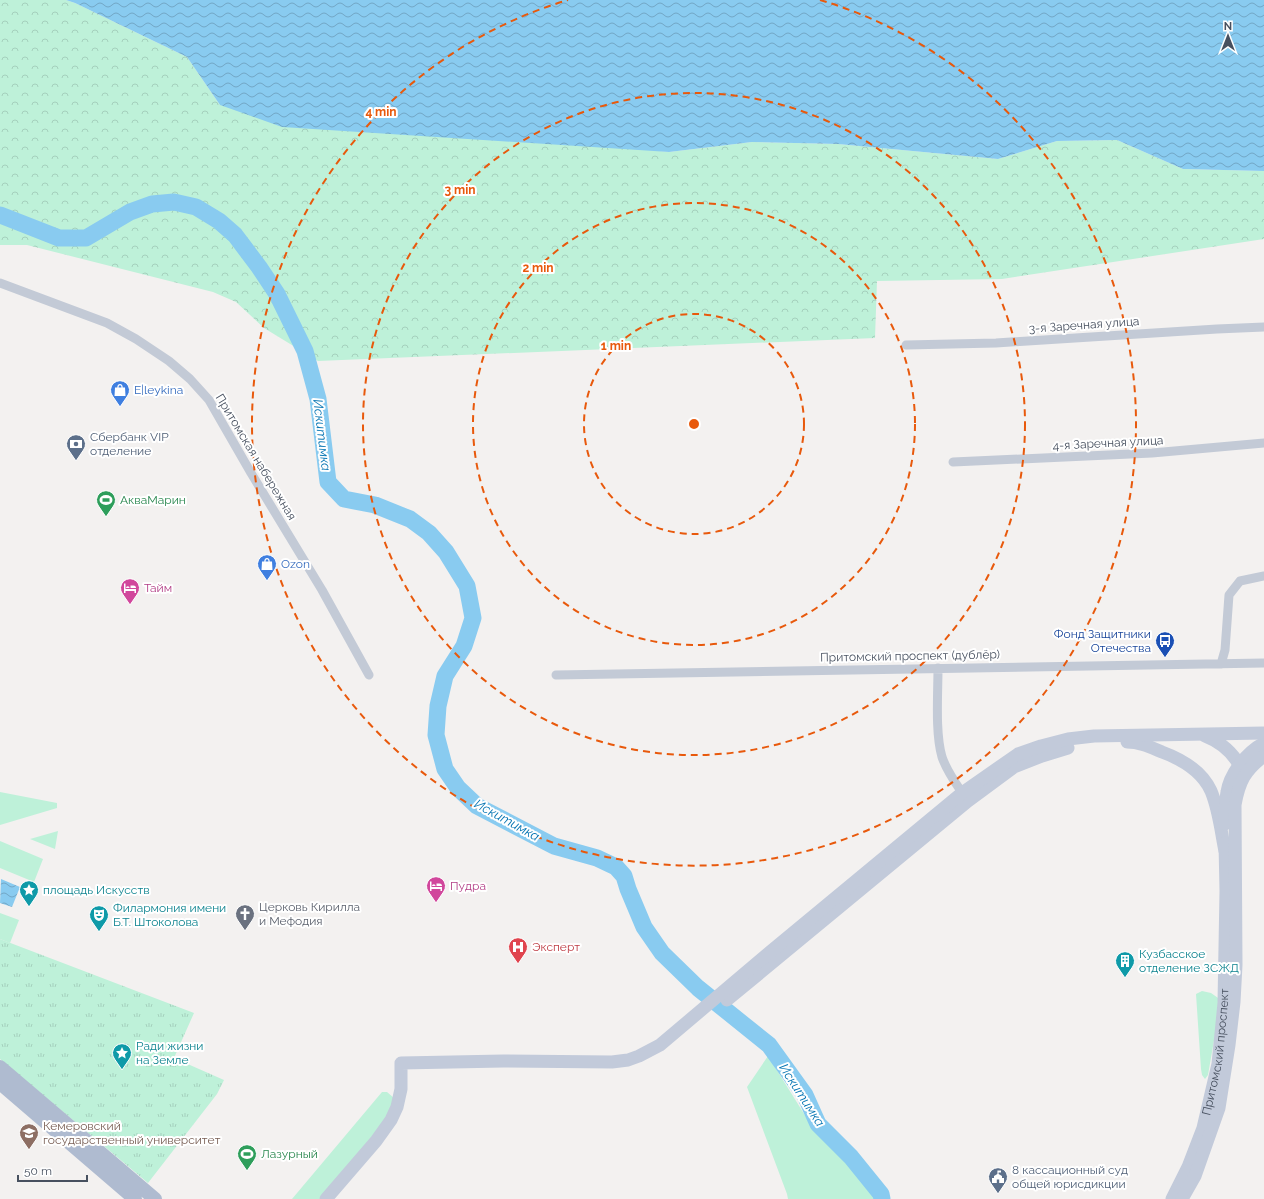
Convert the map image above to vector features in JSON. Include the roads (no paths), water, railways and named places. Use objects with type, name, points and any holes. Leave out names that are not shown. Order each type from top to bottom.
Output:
[{"type":"main road","points":[[326,1199],[376,1141],[391,1120],[397,1107],[401,1089],[401,1067],[597,1070],[620,1068],[655,1057],[773,955],[1018,754],[1068,739],[1094,736],[1264,733]]},
{"type":"main road","points":[[1201,735],[1218,741],[1232,753],[1242,770]]},
{"type":"main road","points":[[965,797],[1014,766],[1062,749],[1105,742],[1264,742]]},
{"type":"main road","points":[[1138,742],[1177,758],[1193,769],[1204,781],[1210,791],[1217,810],[1225,851]]},
{"type":"main road","name":"Притомский проспект","points":[[1182,1199],[1195,1176],[1219,1108],[1234,1002],[1236,964],[1235,805],[1242,770],[1252,751],[1264,742]]},
{"type":"main road","name":"Притомский проспект","points":[[1172,1199],[1188,1167],[1203,1128],[1218,1064],[1224,1003],[1226,891],[1225,807],[1227,790],[1233,776],[1242,770],[1251,767],[1264,756]]},
{"type":"main road","points":[[0,1067],[155,1199]]},
{"type":"main road","points":[[0,1083],[135,1199]]},
{"type":"street","name":"Притомская набережная","points":[[0,283],[107,323],[136,339],[169,361],[190,379],[209,400],[322,590],[369,675]]},
{"type":"street","name":"3-я Заречная улица","points":[[906,345],[996,343],[1217,328],[1264,327]]},
{"type":"street","name":"4-я Заречная улица","points":[[953,462],[1152,453],[1264,443]]},
{"type":"street","points":[[1220,664],[1225,650],[1229,595],[1240,581],[1264,576]]},
{"type":"street","name":"Притомский проспект (дублёр)","points":[[556,675],[1264,663]]},
{"type":"street","points":[[938,668],[939,739],[942,757],[948,772],[965,797]]},
{"type":"water","points":[[66,0],[1264,0],[1264,171],[1183,169],[1117,140],[1057,141],[998,159],[838,144],[752,142],[669,152],[282,127],[220,105],[187,57]]},
{"type":"water","points":[[1,879],[20,887],[12,907],[0,903]]},
{"type":"waterway","name":"Искитимка","points":[[0,215],[59,238],[86,238],[130,212],[152,204],[174,202],[196,207],[219,221],[235,235],[277,294],[305,351],[318,399],[328,482],[344,499],[375,505],[410,519],[429,533],[446,552],[467,586],[473,618],[464,646],[445,676],[438,706],[436,735],[445,769],[458,788],[477,806],[554,846],[597,858],[616,867],[624,876],[644,927],[662,953],[698,988],[769,1045],[805,1095],[818,1124],[851,1157],[881,1194],[882,1199]]},
{"type":"place","name":"E|leykina","points":[[120,407]]},
{"type":"place","name":"Сбербанк VIP отделение","points":[[76,461]]},
{"type":"place","name":"АкваМарин","points":[[106,517]]},
{"type":"place","name":"Ozon","points":[[267,581]]},
{"type":"place","name":"Тайм","points":[[130,605]]},
{"type":"place","name":"Фонд Защитники Отечества","points":[[1165,658]]},
{"type":"place","name":"Пудра","points":[[436,903]]},
{"type":"place","name":"площадь Искусств","points":[[29,907]]},
{"type":"place","name":"Церковь Кирилла и Мефодия","points":[[245,931]]},
{"type":"place","name":"Филармония имени Б.Т. Штоколова","points":[[99,932]]},
{"type":"place","name":"Эксперт","points":[[518,964]]},
{"type":"place","name":"Кузбасское отделение ЗСЖД","points":[[1125,978]]},
{"type":"place","name":"Ради жизни на Земле","points":[[122,1070]]},
{"type":"place","name":"Кемеровский государственный университет","points":[[29,1150]]},
{"type":"place","name":"Лазурный","points":[[247,1171]]},
{"type":"place","name":"8 кассационный суд общей юрисдикции","points":[[998,1194]]}]
